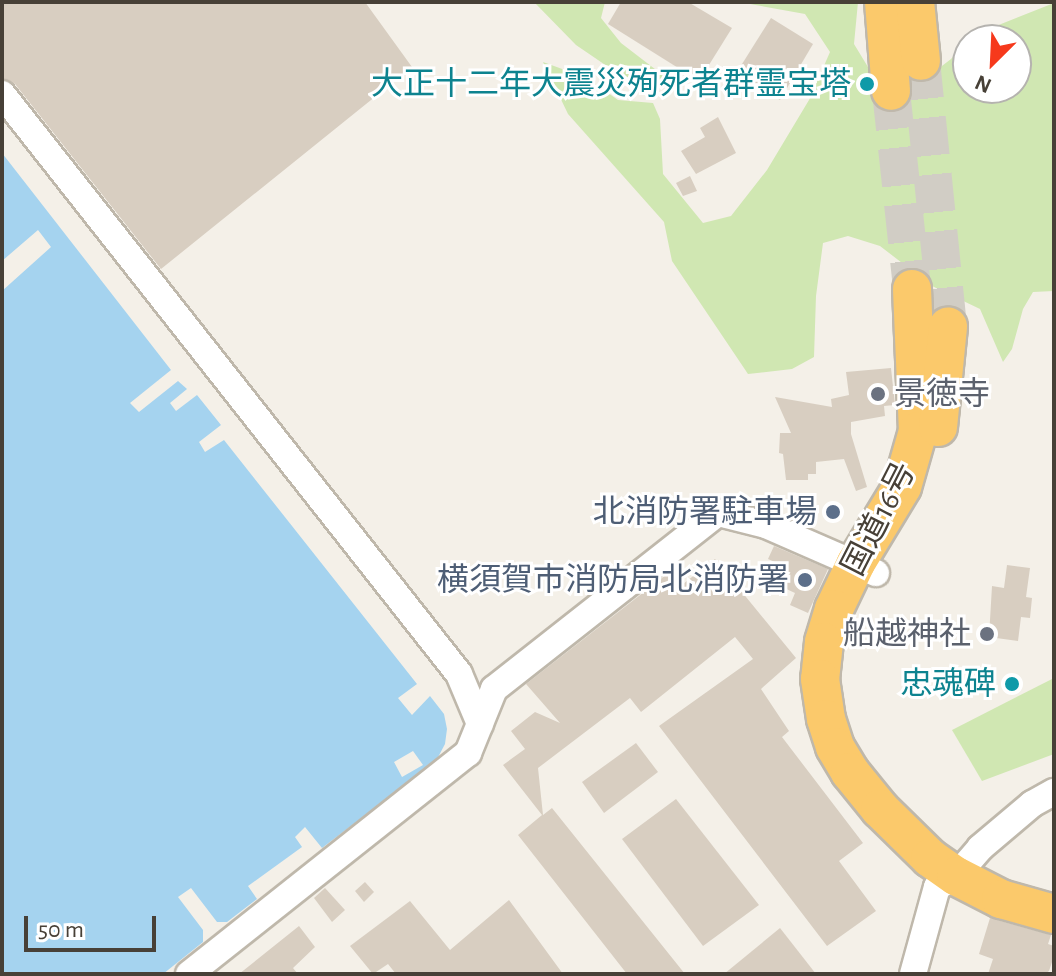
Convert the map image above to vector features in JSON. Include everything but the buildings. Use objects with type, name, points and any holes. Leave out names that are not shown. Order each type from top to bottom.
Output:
[{"type":"highway","points":[[884,2],[891,91]]},
{"type":"highway","points":[[915,2],[921,61]]},
{"type":"highway","name":"国道16号","points":[[866,568],[902,487],[918,431],[912,289]]},
{"type":"highway","name":"国道16号","points":[[948,326],[930,473],[917,504],[834,609],[824,642],[820,679],[826,719],[835,747],[880,809],[913,843],[964,869],[1001,899],[1054,914]]},
{"type":"highway","name":"国道16号","points":[[964,869],[1054,892]]},
{"type":"street","points":[[2,94],[459,674],[480,724]]},
{"type":"street","points":[[189,974],[468,753],[494,689],[718,513],[766,525],[866,568]]},
{"type":"street","points":[[913,974],[937,887],[964,869],[980,848],[1021,813],[1054,792]]},
{"type":"green space","points":[[534,2],[605,2],[601,18],[621,43],[664,76],[653,84],[620,75],[576,45]]},
{"type":"green space","points":[[739,2],[858,2],[854,44],[871,72],[899,99],[952,58],[952,104],[1032,104],[1032,24],[1001,24],[1054,3],[1054,291],[1033,292],[1023,309],[1012,349],[1003,362],[980,309],[932,286],[880,246],[848,236],[823,243],[816,296],[814,357],[792,369],[748,374],[672,261],[664,222],[568,114],[543,62],[587,78],[618,100],[653,103],[660,119],[663,174],[703,223],[731,216],[767,170],[809,100],[830,52],[805,14]]},
{"type":"green space","points":[[1054,678],[1054,754],[982,781],[952,730]]},
{"type":"water","points":[[2,153],[171,370],[130,403],[139,412],[178,381],[187,389],[170,403],[176,411],[197,395],[221,425],[199,442],[205,452],[224,440],[417,684],[398,698],[412,715],[430,696],[444,714],[447,729],[445,744],[436,761],[322,848],[305,827],[295,837],[302,847],[248,886],[257,899],[227,922],[217,922],[191,888],[178,897],[203,930],[203,942],[163,974],[2,974],[2,291],[51,247],[38,230],[2,261]],"holes":[[[413,751],[423,765],[402,777],[394,762]]]},
{"type":"tunnel","points":[[921,61],[948,326]]},
{"type":"tunnel","points":[[891,91],[912,289]]},
{"type":"place","name":"大正十二年大震災殉死者群霊宝塔","points":[[867,84]]},
{"type":"place","name":"景徳寺","points":[[878,394]]},
{"type":"place","name":"北消防署駐車場","points":[[833,512]]},
{"type":"place","name":"横須賀市消防局北消防署","points":[[805,580]]},
{"type":"place","name":"船越神社","points":[[987,634]]},
{"type":"place","name":"忠魂碑","points":[[1012,684]]}]
